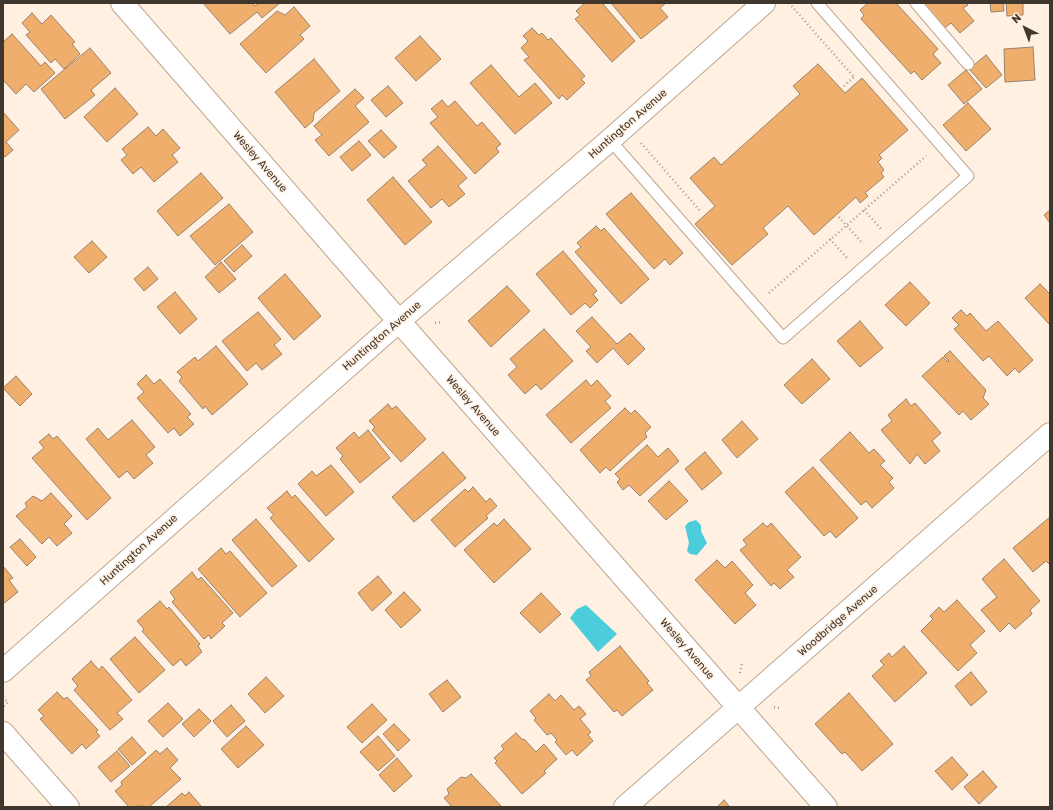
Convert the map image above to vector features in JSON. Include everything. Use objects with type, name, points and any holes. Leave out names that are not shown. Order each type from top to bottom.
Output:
[{"type":"street","name":"Wesley Avenue","points":[[122,3],[826,807]]},
{"type":"street","name":"Huntington Avenue","points":[[3,671],[399,321],[610,140],[764,3]]},
{"type":"street","name":"Woodbridge Avenue","points":[[625,807],[1050,434]]},
{"type":"street","points":[[3,732],[68,807]]},
{"type":"lane","points":[[610,140],[783,338],[968,176],[817,3]]},
{"type":"lane","points":[[916,3],[968,64]]},
{"type":"path","points":[[789,3],[854,77]]},
{"type":"path","points":[[844,86],[857,75]]},
{"type":"path","points":[[639,141],[701,212]]},
{"type":"path","points":[[764,298],[927,155]]},
{"type":"path","points":[[864,210],[881,228]]},
{"type":"path","points":[[839,217],[863,244]]},
{"type":"path","points":[[830,239],[847,258]]},
{"type":"path","points":[[433,323],[442,322]]},
{"type":"path","points":[[740,674],[742,663]]},
{"type":"path","points":[[3,696],[8,702],[3,707]]},
{"type":"water","points":[[696,520],[701,525],[701,531],[707,543],[697,555],[690,554],[687,551],[689,543],[685,526],[689,522]]},
{"type":"water","points":[[586,605],[617,634],[598,652],[570,618],[577,609]]},
{"type":"building","points":[[203,3],[252,3],[255,6],[259,3],[280,3],[262,18],[257,12],[230,34]]},
{"type":"building","points":[[585,3],[602,3],[635,41],[612,62],[575,19],[580,15],[576,11]]},
{"type":"building","points":[[611,3],[666,3],[660,8],[668,17],[641,39]]},
{"type":"building","points":[[868,3],[896,3],[938,49],[933,54],[941,63],[922,80],[914,71],[911,74],[861,19],[864,15],[860,10]]},
{"type":"building","points":[[920,3],[966,3],[968,5],[963,8],[974,21],[960,33],[951,23],[943,29]]},
{"type":"building","points":[[990,3],[1003,3],[1004,11],[991,12]]},
{"type":"building","points":[[1006,3],[1023,3],[1023,15],[1007,16]]},
{"type":"building","points":[[294,7],[310,26],[300,35],[304,39],[266,73],[240,44],[277,11],[285,15]]},
{"type":"building","points":[[32,13],[42,24],[51,15],[75,42],[72,44],[80,54],[64,69],[55,59],[51,63],[26,35],[30,32],[22,23]]},
{"type":"building","points":[[532,28],[539,35],[542,33],[548,40],[551,38],[585,76],[581,79],[585,83],[567,100],[562,95],[559,99],[524,60],[529,57],[521,48],[528,41],[523,36]]},
{"type":"building","points":[[12,34],[41,66],[45,62],[55,73],[34,92],[26,84],[16,94],[3,80],[3,42]]},
{"type":"building","points":[[420,36],[441,59],[416,81],[395,58]]},
{"type":"building","points":[[1033,47],[1035,80],[1005,82],[1004,49]]},
{"type":"building","points":[[90,48],[111,73],[91,90],[95,95],[65,119],[41,89]]},
{"type":"building","points":[[986,55],[1002,75],[986,88],[969,69]]},
{"type":"building","points":[[314,59],[340,91],[314,113],[313,121],[305,128],[275,92]]},
{"type":"building","points":[[818,64],[845,93],[862,78],[908,130],[879,155],[882,158],[878,162],[884,170],[881,173],[884,177],[865,193],[868,196],[860,203],[856,197],[814,235],[788,206],[763,228],[768,234],[732,265],[695,224],[715,206],[690,178],[714,157],[721,165],[800,94],[793,86]]},
{"type":"building","points":[[491,65],[519,97],[535,83],[552,103],[515,134],[470,83]]},
{"type":"building","points":[[966,70],[982,89],[964,104],[948,85]]},
{"type":"building","points":[[388,86],[403,103],[386,117],[371,100]]},
{"type":"building","points":[[115,88],[138,114],[107,142],[84,117]]},
{"type":"building","points":[[355,89],[364,98],[355,106],[369,122],[329,156],[315,140],[322,135],[314,126]]},
{"type":"building","points":[[442,100],[448,107],[455,101],[477,126],[482,122],[501,144],[496,148],[499,152],[475,174],[430,123],[438,117],[431,109]]},
{"type":"building","points":[[968,103],[991,129],[966,151],[943,125]]},
{"type":"building","points":[[3,112],[19,130],[6,142],[13,150],[5,157],[3,155]]},
{"type":"building","points":[[148,127],[156,136],[163,129],[180,148],[172,155],[178,162],[154,182],[141,167],[133,174],[121,160],[127,155],[122,149]]},
{"type":"building","points":[[381,130],[397,147],[384,158],[368,141]]},
{"type":"building","points":[[359,141],[371,155],[352,171],[340,157]]},
{"type":"building","points":[[438,146],[467,178],[458,186],[465,194],[449,207],[442,199],[431,208],[408,181],[427,165],[422,160]]},
{"type":"building","points":[[201,173],[223,198],[178,236],[157,211]]},
{"type":"building","points":[[393,177],[432,222],[405,245],[367,200]]},
{"type":"building","points":[[631,193],[683,253],[670,265],[665,259],[654,269],[606,214]]},
{"type":"building","points":[[229,204],[253,232],[215,265],[190,236]]},
{"type":"building","points":[[1050,210],[1050,223],[1044,215]]},
{"type":"building","points":[[596,226],[601,231],[604,228],[649,279],[621,304],[575,252],[581,247],[577,243]]},
{"type":"building","points":[[92,241],[107,257],[89,273],[74,257]]},
{"type":"building","points":[[242,245],[252,256],[234,272],[224,261]]},
{"type":"building","points":[[563,251],[597,291],[593,294],[598,300],[590,308],[585,303],[571,315],[536,274]]},
{"type":"building","points":[[221,262],[236,279],[219,293],[205,277]]},
{"type":"building","points":[[148,267],[158,279],[144,291],[134,279]]},
{"type":"building","points":[[285,274],[321,316],[294,340],[258,298]]},
{"type":"building","points":[[910,282],[930,303],[906,326],[885,305]]},
{"type":"building","points":[[1040,284],[1049,293],[1050,291],[1050,325],[1025,298]]},
{"type":"building","points":[[507,286],[530,311],[491,347],[468,321]]},
{"type":"building","points":[[175,292],[197,319],[180,334],[157,307]]},
{"type":"building","points":[[961,310],[967,316],[970,313],[986,331],[998,321],[1033,360],[1019,373],[1015,368],[1007,376],[989,356],[983,361],[954,329],[959,325],[952,318]]},
{"type":"building","points":[[258,312],[281,339],[274,345],[282,354],[262,370],[256,363],[247,371],[222,341]]},
{"type":"building","points":[[592,317],[617,344],[630,333],[645,349],[628,365],[613,348],[597,363],[586,351],[591,347],[576,331]]},
{"type":"building","points":[[860,321],[883,348],[860,367],[837,341]]},
{"type":"building","points":[[544,329],[573,361],[541,390],[536,384],[525,394],[508,375],[517,367],[510,359]]},
{"type":"building","points":[[216,346],[248,384],[212,415],[205,406],[203,409],[179,381],[182,377],[177,372],[195,357],[198,361]]},
{"type":"building","points":[[950,351],[986,390],[983,398],[989,404],[971,420],[963,411],[959,415],[922,376],[943,357],[948,362],[949,361],[944,356]]},
{"type":"building","points":[[812,359],[830,379],[802,404],[784,385]]},
{"type":"building","points":[[146,375],[154,384],[160,379],[191,414],[187,417],[194,424],[180,436],[174,428],[168,433],[137,398],[144,392],[137,384]]},
{"type":"building","points":[[16,376],[32,394],[20,406],[3,388]]},
{"type":"building","points":[[586,380],[591,386],[597,380],[611,396],[605,401],[611,408],[571,443],[546,415]]},
{"type":"building","points":[[906,399],[911,406],[915,403],[941,433],[932,441],[940,451],[925,464],[917,454],[910,464],[881,430],[892,421],[888,415]]},
{"type":"building","points":[[388,404],[392,409],[396,406],[426,439],[401,462],[372,430],[375,427],[369,421]]},
{"type":"building","points":[[625,408],[631,414],[635,410],[651,427],[645,433],[647,437],[610,471],[606,467],[600,473],[580,450]]},
{"type":"building","points":[[132,420],[155,447],[146,455],[153,463],[134,479],[127,471],[119,478],[86,439],[98,428],[108,440]]},
{"type":"building","points":[[742,421],[758,439],[737,458],[722,440]]},
{"type":"building","points":[[368,430],[390,458],[360,483],[340,459],[343,456],[336,448],[354,432],[359,438]]},
{"type":"building","points":[[850,432],[869,453],[874,449],[885,461],[880,465],[893,478],[889,482],[894,488],[872,508],[866,501],[861,505],[820,460]]},
{"type":"building","points":[[49,434],[53,439],[57,436],[111,498],[87,520],[32,458],[44,448],[39,442]]},
{"type":"building","points":[[647,445],[658,457],[668,448],[679,461],[640,496],[629,485],[623,490],[617,482],[620,479],[615,474]]},
{"type":"building","points":[[443,452],[466,478],[414,522],[392,497]]},
{"type":"building","points":[[705,452],[722,473],[702,490],[685,469]]},
{"type":"building","points":[[331,465],[354,492],[326,516],[298,484],[312,471],[316,476]]},
{"type":"building","points":[[813,467],[858,518],[836,538],[830,531],[824,536],[785,492]]},
{"type":"building","points":[[669,481],[688,501],[666,520],[648,501]]},
{"type":"building","points":[[473,487],[486,502],[490,498],[497,506],[486,516],[488,518],[455,547],[431,520],[465,489],[468,492]]},
{"type":"building","points":[[287,491],[292,498],[295,495],[334,539],[309,562],[270,518],[274,515],[267,508]]},
{"type":"building","points":[[51,493],[72,516],[64,524],[72,533],[57,546],[49,537],[42,544],[16,516],[27,507],[25,503],[33,496],[42,501]]},
{"type":"building","points":[[1050,517],[1050,565],[1046,561],[1033,572],[1013,548]]},
{"type":"building","points":[[256,519],[297,566],[272,587],[232,540]]},
{"type":"building","points":[[504,519],[531,549],[494,583],[464,550],[494,523],[497,526]]},
{"type":"building","points":[[763,523],[767,527],[771,523],[801,557],[787,570],[794,577],[780,589],[774,583],[771,586],[740,550],[747,545],[743,540]]},
{"type":"building","points":[[20,539],[36,557],[27,566],[10,547]]},
{"type":"building","points":[[221,548],[226,554],[230,551],[267,593],[240,617],[198,569]]},
{"type":"building","points":[[1004,559],[1040,601],[1030,610],[1032,614],[1015,629],[1009,623],[1000,632],[981,610],[997,597],[982,579]]},
{"type":"building","points":[[717,560],[725,568],[732,561],[753,585],[745,593],[756,605],[735,624],[695,580]]},
{"type":"building","points":[[3,566],[13,578],[9,580],[18,592],[3,604]]},
{"type":"building","points":[[192,572],[198,580],[201,577],[233,613],[222,623],[225,626],[211,639],[209,635],[204,639],[172,602],[175,599],[170,592]]},
{"type":"building","points":[[378,576],[392,593],[372,611],[358,593]]},
{"type":"building","points":[[404,592],[421,610],[401,628],[385,610]]},
{"type":"building","points":[[541,593],[561,614],[540,633],[520,613]]},
{"type":"building","points":[[957,600],[985,631],[970,645],[977,653],[958,671],[921,631],[933,619],[930,616],[939,607],[944,612]]},
{"type":"building","points":[[160,601],[167,609],[169,607],[200,644],[198,646],[202,652],[186,666],[181,659],[173,666],[142,631],[144,629],[137,621]]},
{"type":"building","points":[[135,637],[165,670],[139,693],[110,659]]},
{"type":"building","points":[[620,646],[649,681],[647,683],[653,690],[622,716],[617,710],[614,712],[586,680],[591,676],[589,672]]},
{"type":"building","points":[[904,646],[927,673],[895,702],[872,676],[884,665],[880,661],[889,653],[892,657]]},
{"type":"building","points":[[91,661],[99,670],[102,666],[132,700],[117,713],[123,719],[110,730],[74,690],[78,686],[72,679]]},
{"type":"building","points":[[971,672],[987,692],[971,706],[955,686]]},
{"type":"building","points":[[266,677],[284,696],[265,713],[248,694]]},
{"type":"building","points":[[447,680],[461,697],[443,712],[429,694]]},
{"type":"building","points":[[57,692],[64,699],[67,697],[98,730],[96,732],[100,736],[86,749],[82,744],[72,754],[40,719],[44,716],[38,710]]},
{"type":"building","points":[[849,693],[893,744],[862,771],[845,752],[842,754],[815,724]]},
{"type":"building","points":[[549,694],[555,701],[561,695],[574,710],[579,706],[586,714],[580,719],[591,732],[588,735],[593,741],[577,756],[572,750],[566,755],[555,742],[557,740],[551,733],[547,735],[534,720],[536,718],[530,711]]},
{"type":"building","points":[[168,703],[183,719],[163,737],[148,721]]},
{"type":"building","points":[[372,704],[387,720],[362,743],[347,727]]},
{"type":"building","points":[[231,705],[245,721],[227,737],[213,721]]},
{"type":"building","points":[[199,709],[211,721],[194,737],[182,724]]},
{"type":"building","points":[[394,724],[410,740],[398,751],[383,734]]},
{"type":"building","points":[[246,726],[264,745],[238,768],[221,749]]},
{"type":"building","points":[[516,733],[536,752],[544,744],[557,759],[544,771],[546,773],[522,794],[495,763],[497,761],[494,758],[504,749],[501,746]]},
{"type":"building","points":[[378,736],[395,756],[378,771],[360,752]]},
{"type":"building","points":[[132,737],[146,753],[132,765],[118,749]]},
{"type":"building","points":[[167,748],[178,760],[170,768],[181,779],[149,807],[129,807],[115,791],[122,785],[121,782],[156,750],[160,754]]},
{"type":"building","points":[[117,751],[130,766],[111,782],[98,767]]},
{"type":"building","points":[[952,757],[968,775],[952,790],[935,771]]},
{"type":"building","points":[[397,758],[412,776],[394,792],[379,775]]},
{"type":"building","points":[[983,771],[997,787],[979,804],[964,787]]},
{"type":"building","points":[[471,774],[502,807],[452,807],[444,798],[449,794],[447,789],[461,777],[466,778]]},
{"type":"building","points":[[189,792],[202,807],[166,807],[182,793],[185,796]]},
{"type":"building","points":[[724,800],[730,807],[717,807]]}]
